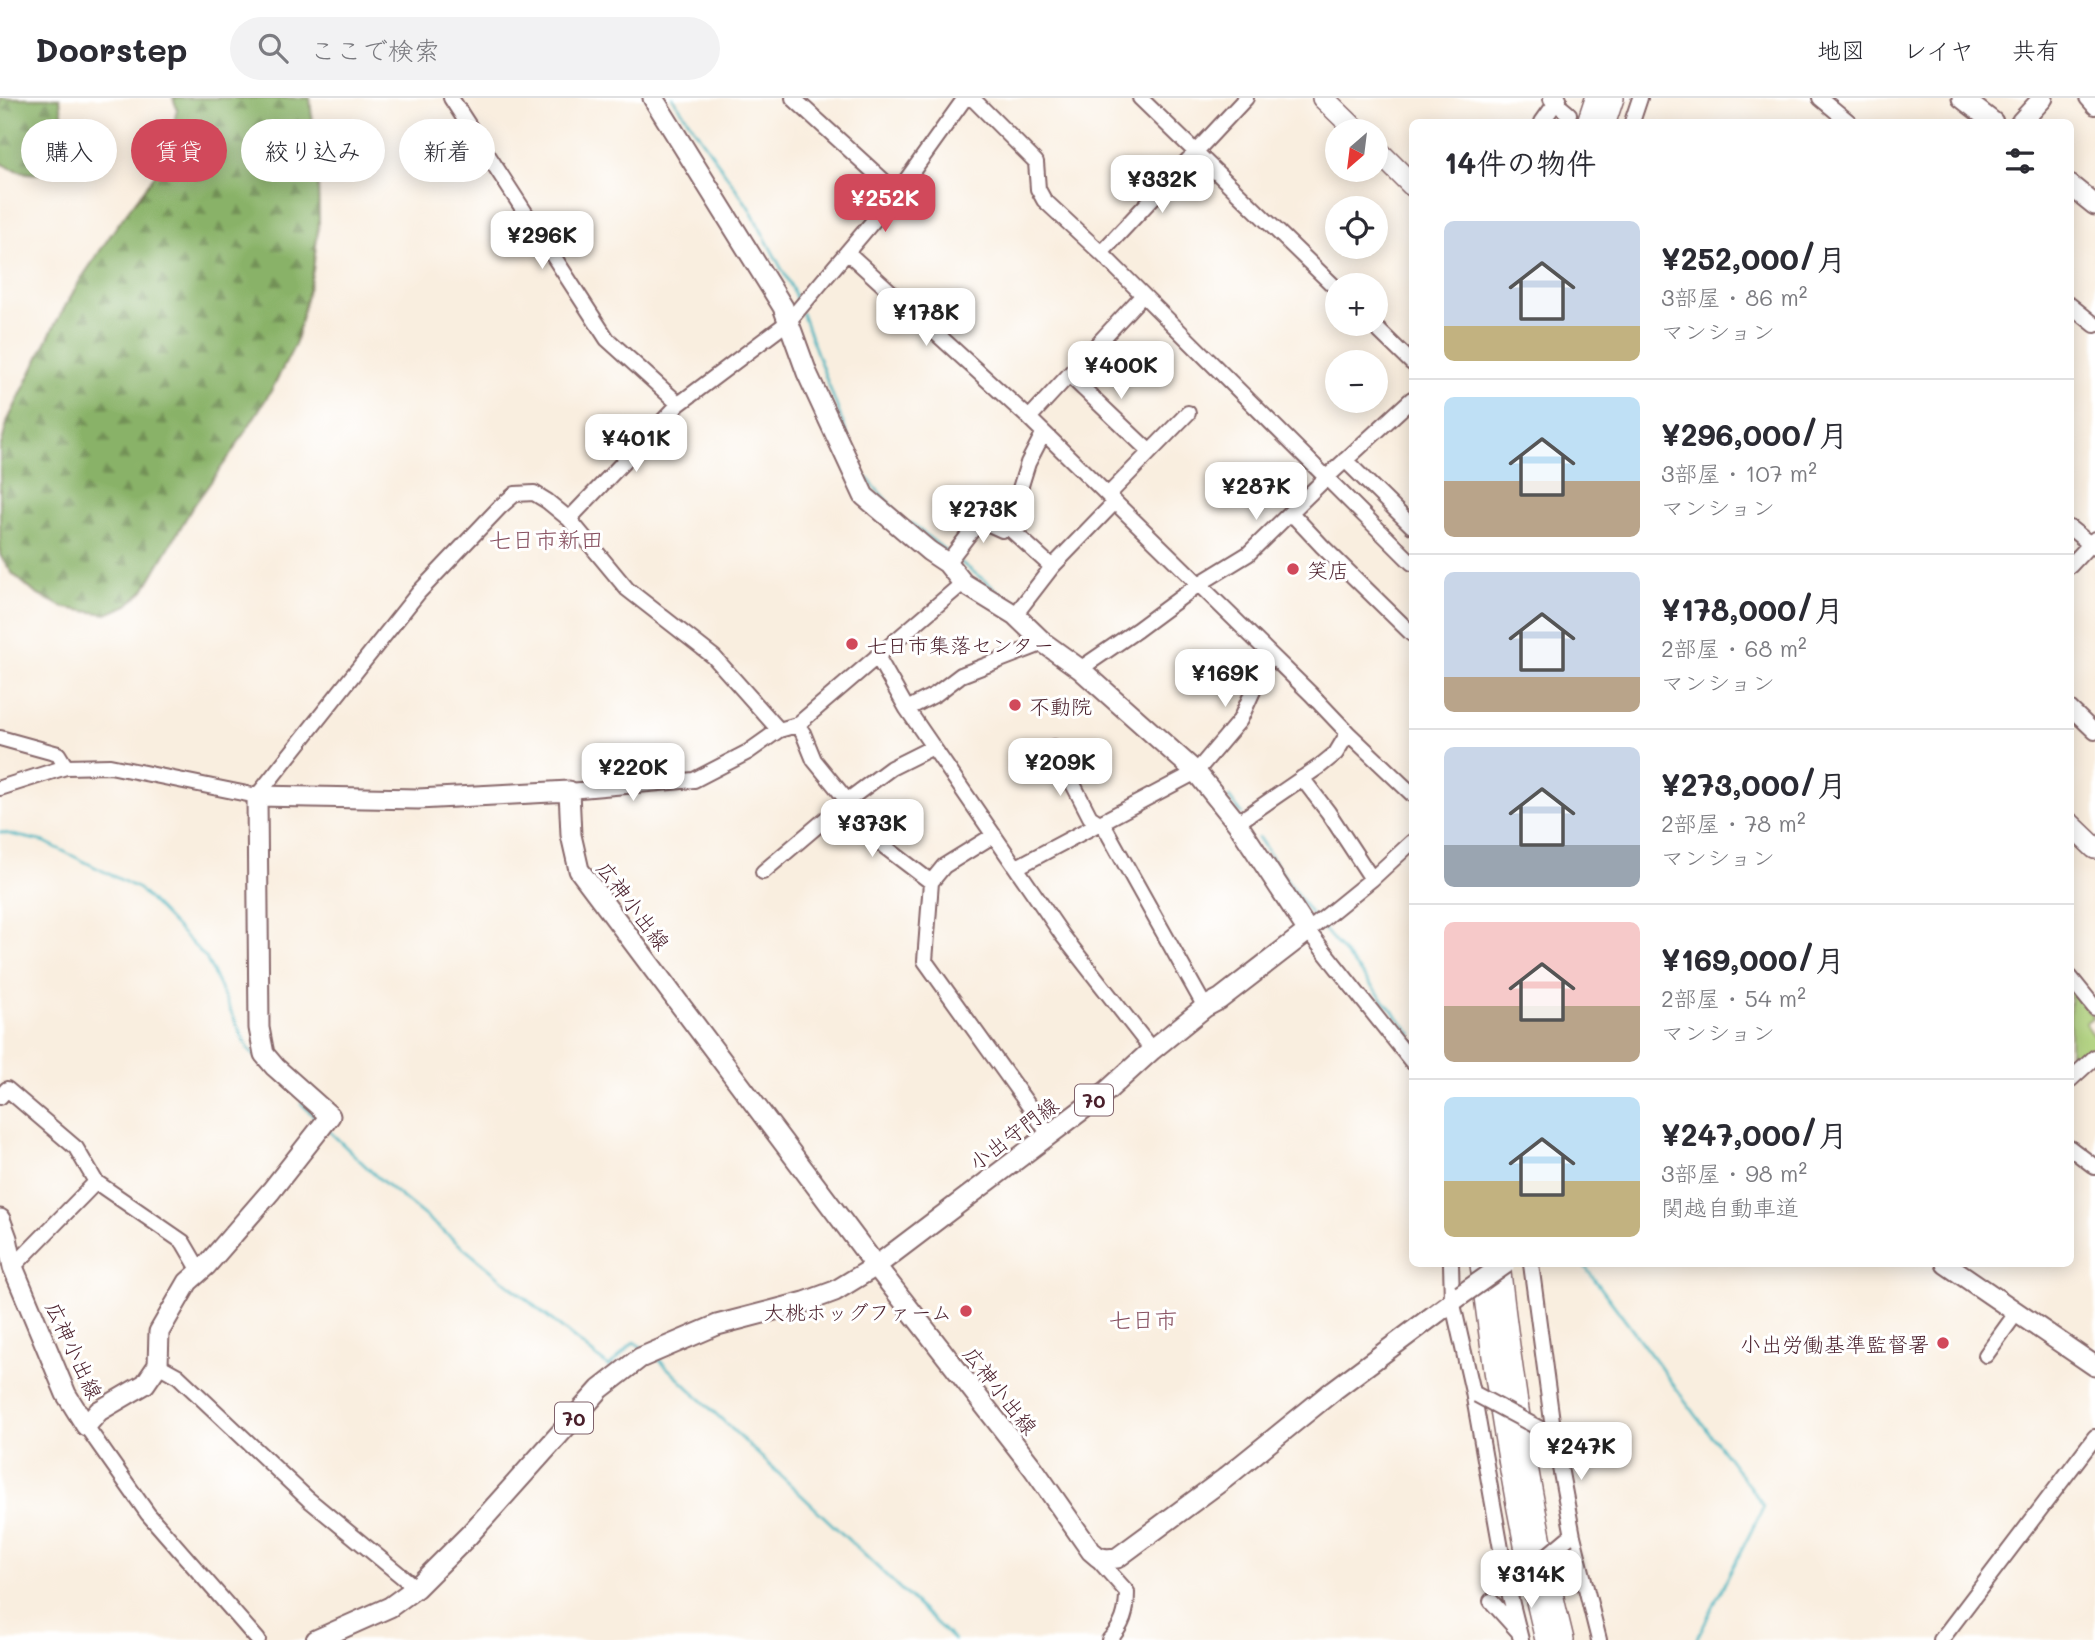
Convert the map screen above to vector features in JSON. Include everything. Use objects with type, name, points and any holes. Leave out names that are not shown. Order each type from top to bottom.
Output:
[{"type":"highway","points":[[1323,98],[1345,119]]},
{"type":"highway","points":[[1578,118],[1595,98]]},
{"type":"highway","points":[[1606,119],[1613,98]]},
{"type":"highway","points":[[1388,161],[1409,182]]},
{"type":"highway","points":[[2074,829],[2095,848]]},
{"type":"highway","points":[[1481,1267],[1504,1435],[1518,1515],[1546,1640]]},
{"type":"highway","points":[[1499,1267],[1521,1429],[1538,1528],[1563,1640]]},
{"type":"main road","points":[[653,98],[783,307],[807,373],[864,496],[947,563],[963,583],[1015,615],[1044,643],[1080,669],[1196,772],[1237,823],[1308,931]]},
{"type":"main road","points":[[1962,98],[1989,119]]},
{"type":"main road","points":[[2024,119],[2043,98]]},
{"type":"main road","points":[[2074,188],[2095,205]]},
{"type":"main road","points":[[158,1365],[159,1332],[188,1282],[206,1266],[271,1191],[330,1116],[264,1054],[259,1028],[257,796],[418,799],[569,791]]},
{"type":"main road","name":"広神小出線","points":[[569,791],[571,835],[579,870],[876,1266],[1033,1468],[1091,1551]]},
{"type":"main road","name":"小出守門線","points":[[876,1266],[1107,1091],[1205,1007],[1220,999],[1308,931]]},
{"type":"main road","name":"広神小出線","points":[[0,1219],[13,1267],[66,1394],[86,1426],[99,1411],[145,1384],[158,1365]]},
{"type":"main road","name":"70","points":[[316,1640],[390,1607],[416,1588],[469,1535],[600,1389],[640,1358],[717,1325],[805,1302],[835,1291],[876,1266]]},
{"type":"main road","points":[[1091,1551],[1098,1557],[1116,1558],[1224,1479],[1334,1390],[1501,1267]]},
{"type":"main road","points":[[1950,1267],[2095,1366]]},
{"type":"street","points":[[452,98],[607,339],[679,404]]},
{"type":"street","points":[[793,98],[898,193]]},
{"type":"street","points":[[569,519],[679,404],[788,322],[898,193],[967,98],[975,101],[1036,162],[1038,189],[1044,200],[1101,253],[1409,560]]},
{"type":"street","points":[[1140,98],[1325,277]]},
{"type":"street","points":[[1101,253],[1246,98]]},
{"type":"street","points":[[1633,119],[1640,98]]},
{"type":"street","points":[[1820,98],[1845,119]]},
{"type":"street","points":[[2087,98],[2095,107]]},
{"type":"street","points":[[1544,119],[1555,100],[1578,118]]},
{"type":"street","points":[[847,252],[1029,418],[1409,791]]},
{"type":"street","points":[[1029,418],[1142,296]]},
{"type":"street","points":[[2074,308],[2095,326]]},
{"type":"street","points":[[1384,336],[1409,360]]},
{"type":"street","points":[[1069,375],[1150,452]]},
{"type":"street","points":[[1080,669],[1199,584],[1248,555],[1409,402]]},
{"type":"street","points":[[1015,615],[1150,452],[1188,413]]},
{"type":"street","points":[[1009,527],[1028,463],[1043,434]]},
{"type":"street","points":[[1345,460],[1409,523]]},
{"type":"street","points":[[0,788],[66,767],[110,766],[257,796],[419,592],[515,494],[534,493],[569,519],[627,590],[714,657],[779,730]]},
{"type":"street","points":[[1291,513],[1409,631]]},
{"type":"street","points":[[947,563],[980,520],[1002,530],[1009,527]]},
{"type":"street","points":[[1009,527],[1052,568]]},
{"type":"street","points":[[2074,531],[2093,544],[2074,562]]},
{"type":"street","points":[[569,791],[694,780],[748,752],[779,730],[797,725],[963,583]]},
{"type":"street","points":[[907,709],[936,694],[961,675],[1044,643]]},
{"type":"street","points":[[1017,867],[1196,772],[1240,720],[1269,654]]},
{"type":"street","points":[[877,656],[907,709],[1063,936],[1152,1050]]},
{"type":"street","points":[[2074,712],[2095,732]]},
{"type":"street","points":[[797,725],[814,760],[885,847],[931,882]]},
{"type":"street","points":[[1237,823],[1336,753],[1348,733]]},
{"type":"street","points":[[0,738],[58,754],[66,767]]},
{"type":"street","points":[[763,872],[848,800],[891,768],[933,747]]},
{"type":"street","points":[[1054,747],[1090,817],[1104,826],[1205,1007]]},
{"type":"street","points":[[1302,778],[1328,811],[1372,879]]},
{"type":"street","points":[[995,835],[944,866],[931,882],[925,961],[1049,1134]]},
{"type":"street","points":[[1409,845],[1308,931],[1409,1058]]},
{"type":"street","points":[[2074,982],[2095,1008]]},
{"type":"street","points":[[2074,1076],[2094,1059]]},
{"type":"street","points":[[0,1097],[7,1089],[76,1149],[96,1182],[183,1242],[200,1271]]},
{"type":"street","points":[[2074,1151],[2095,1167]]},
{"type":"street","points":[[13,1267],[96,1182]]},
{"type":"street","points":[[1452,1267],[1520,1636]]},
{"type":"street","points":[[1531,1267],[1552,1435],[1571,1537],[1599,1640]]},
{"type":"street","points":[[1986,1355],[2017,1312]]},
{"type":"street","points":[[158,1365],[178,1376],[308,1499],[416,1588]]},
{"type":"street","points":[[1475,1393],[1552,1435]]},
{"type":"street","points":[[86,1426],[148,1514],[258,1640]]},
{"type":"street","points":[[1941,1640],[2095,1437]]},
{"type":"street","points":[[1510,1587],[1571,1537]]},
{"type":"street","points":[[1091,1551],[1127,1592],[1127,1609],[1120,1630],[1109,1640]]},
{"type":"street","points":[[1491,1601],[1520,1636]]},
{"type":"green space","points":[[0,98],[60,98],[63,119],[21,119],[21,171],[0,163]]},
{"type":"green space","points":[[173,98],[310,98],[312,119],[241,119],[241,182],[318,182],[319,222],[313,270],[295,345],[271,391],[231,454],[192,508],[144,590],[128,605],[107,614],[65,608],[36,594],[13,574],[0,555],[0,449],[8,420],[53,328],[79,282],[150,182],[227,182],[227,119],[175,119],[177,109]]},
{"type":"green space","points":[[2074,994],[2093,1017],[2085,1023],[2095,1037],[2095,1053],[2074,1070]]},
{"type":"waterway","points":[[673,98],[748,206],[798,304]]},
{"type":"waterway","points":[[802,313],[851,445]]},
{"type":"waterway","points":[[865,476],[895,510]]},
{"type":"waterway","points":[[911,523],[947,552]]},
{"type":"waterway","points":[[955,558],[1014,603]]},
{"type":"waterway","points":[[1032,619],[1076,654]]},
{"type":"waterway","points":[[1229,797],[1242,814]]},
{"type":"waterway","points":[[0,832],[45,842],[139,889],[206,958],[248,1049],[257,1058]]},
{"type":"waterway","points":[[1258,837],[1316,920]]},
{"type":"waterway","points":[[1323,928],[1409,1030]]},
{"type":"waterway","points":[[301,1103],[319,1121]]},
{"type":"waterway","points":[[328,1130],[376,1176],[609,1367],[634,1342],[643,1348]]},
{"type":"waterway","points":[[1585,1267],[1764,1506],[1696,1640]]},
{"type":"waterway","points":[[657,1358],[954,1640]]},
{"type":"place","name":"笑店","points":[[1293,569]]},
{"type":"place","name":"七日市集落センター","points":[[852,644]]},
{"type":"place","name":"不動院","points":[[1015,705]]},
{"type":"place","name":"大桃ホッグファーム","points":[[966,1311]]},
{"type":"place","name":"小出労働基準監督署","points":[[1943,1343]]},
{"type":"district","name":"七日市新田","points":[[546,539]]},
{"type":"district","name":"七日市","points":[[1143,1319]]}]
